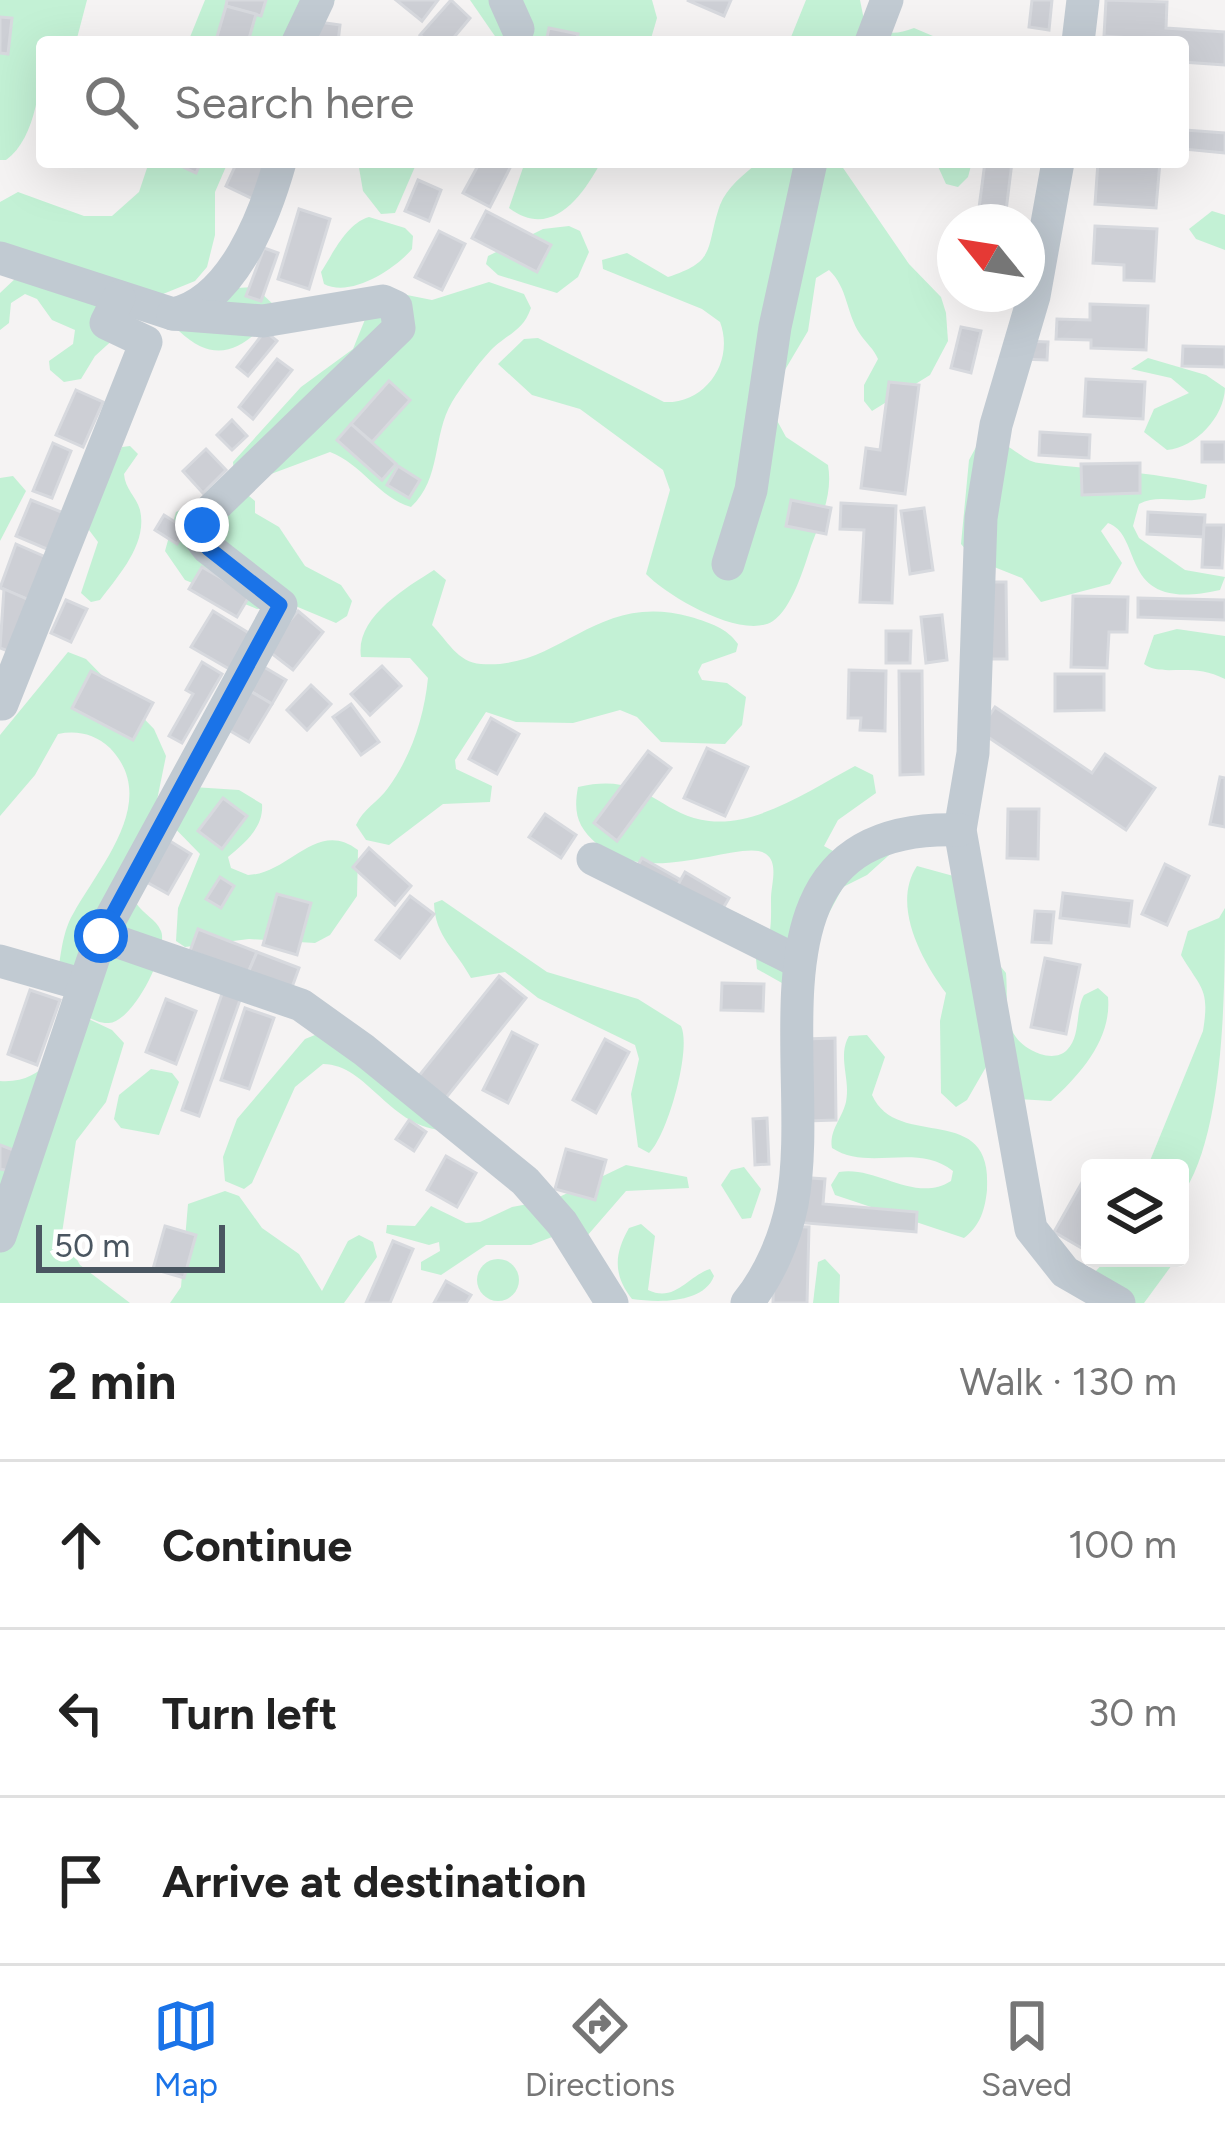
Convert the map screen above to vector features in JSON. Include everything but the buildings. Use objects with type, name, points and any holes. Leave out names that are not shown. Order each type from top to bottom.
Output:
[{"type":"lane","points":[[301,36],[317,0]]},
{"type":"lane","points":[[873,36],[886,0]]},
{"type":"lane","points":[[1079,36],[1083,0]]},
{"type":"lane","points":[[173,314],[192,310],[223,280],[250,238],[278,168]]},
{"type":"lane","points":[[728,564],[752,490],[775,326],[810,168]]},
{"type":"lane","points":[[1057,168],[1034,296],[996,425],[981,518],[973,753],[960,830],[1031,1229],[1065,1272],[1119,1303]]},
{"type":"lane","points":[[0,258],[173,314],[263,321],[382,301],[396,307],[400,316],[399,328],[209,511],[202,525],[201,538],[208,548],[280,605],[101,936],[0,1236]]},
{"type":"lane","points":[[2,704],[146,342],[106,323],[119,297]]},
{"type":"lane","points":[[747,1303],[766,1279],[792,1203],[797,961],[825,884],[854,849],[927,829],[960,830]]},
{"type":"lane","points":[[592,859],[797,961]]},
{"type":"lane","points":[[101,936],[301,1005],[525,1181],[562,1222],[612,1303]]},
{"type":"lane","points":[[0,961],[84,985]]},
{"type":"green space","points":[[0,0],[87,0],[78,36],[36,36],[36,102],[31,123],[16,150],[0,160]]},
{"type":"green space","points":[[205,0],[335,0],[302,36],[190,36]]},
{"type":"green space","points":[[470,0],[652,0],[657,18],[652,36],[495,36]]},
{"type":"green space","points":[[806,0],[860,0],[864,20],[876,28],[894,33],[914,28],[933,36],[791,36]]},
{"type":"green space","points":[[147,168],[225,168],[215,192],[215,235],[207,267],[195,281],[163,294],[95,356],[81,379],[64,382],[50,370],[49,361],[73,344],[75,330],[52,320],[37,299],[25,294],[11,303],[9,323],[0,330],[0,293],[17,277],[0,265],[0,202],[18,192],[84,216],[112,216],[139,192]]},
{"type":"green space","points":[[359,168],[414,168],[395,213],[381,214],[363,191]]},
{"type":"green space","points":[[523,168],[597,168],[575,200],[552,217],[524,217],[509,208]]},
{"type":"green space","points":[[752,168],[843,168],[909,264],[937,293],[937,312],[946,313],[948,341],[930,375],[872,411],[864,401],[864,385],[878,359],[855,326],[835,277],[829,270],[816,278],[808,331],[776,385],[774,415],[786,437],[828,465],[827,496],[792,597],[780,615],[760,626],[706,613],[646,574],[670,490],[663,470],[580,409],[532,395],[498,364],[524,339],[538,338],[664,402],[679,401],[704,388],[720,365],[724,337],[720,322],[702,309],[603,269],[602,260],[627,253],[668,277],[684,271],[707,251],[723,198]]},
{"type":"green space","points":[[939,168],[970,168],[958,187],[946,184]]},
{"type":"green space","points":[[1212,211],[1225,215],[1225,250],[1196,239],[1189,229]]},
{"type":"green space","points":[[369,217],[405,228],[413,236],[412,249],[384,273],[359,284],[324,284],[321,272],[336,248],[347,232]]},
{"type":"green space","points":[[569,226],[580,231],[589,252],[578,277],[557,293],[498,275],[486,264],[488,256],[543,229]]},
{"type":"green space","points":[[489,282],[524,294],[531,308],[520,327],[493,348],[452,402],[428,483],[411,507],[330,452],[271,474],[234,473],[233,462],[301,387],[353,349],[366,317],[387,291],[432,300]]},
{"type":"green space","points":[[255,287],[278,309],[244,342],[232,348],[207,349],[179,331],[236,288]]},
{"type":"green space","points":[[1148,358],[1206,375],[1225,388],[1214,420],[1178,448],[1167,450],[1144,432],[1154,409],[1189,393],[1171,378],[1131,369]]},
{"type":"green space","points":[[981,438],[1039,463],[1207,485],[1205,498],[1139,504],[1133,526],[1139,538],[1185,570],[1225,577],[1220,590],[1187,595],[1149,583],[1119,531],[1108,523],[1101,531],[1122,563],[1110,584],[1041,602],[1022,578],[974,559],[961,544],[969,460]]},
{"type":"green space","points":[[130,446],[138,454],[124,474],[140,510],[140,535],[115,581],[100,600],[91,602],[81,593],[98,542],[86,526],[122,447]]},
{"type":"green space","points":[[13,476],[26,491],[0,541],[0,478]]},
{"type":"green space","points":[[243,491],[255,501],[255,513],[279,527],[305,566],[341,585],[352,601],[347,616],[336,623],[293,605],[257,609],[185,580],[165,551],[176,512],[206,497]]},
{"type":"green space","points":[[434,570],[446,580],[432,625],[459,655],[473,663],[509,663],[629,614],[658,612],[718,627],[738,644],[736,652],[702,664],[698,672],[702,680],[727,683],[746,697],[742,725],[725,744],[661,742],[637,717],[620,710],[573,723],[516,722],[486,712],[455,760],[456,769],[492,786],[490,802],[443,804],[389,845],[366,840],[356,825],[404,762],[420,721],[428,678],[410,658],[361,657],[361,643],[384,606]]},
{"type":"green space","points":[[1177,629],[1225,636],[1225,679],[1144,664],[1154,635]]},
{"type":"green space","points":[[68,652],[86,659],[154,729],[166,756],[136,903],[161,931],[160,953],[138,998],[118,1020],[109,1023],[87,1016],[56,987],[69,922],[110,853],[128,810],[124,768],[98,739],[58,734],[35,775],[0,816],[0,735]]},
{"type":"green space","points":[[855,766],[873,775],[876,793],[838,820],[824,846],[833,851],[861,835],[898,847],[867,875],[843,887],[789,987],[757,969],[756,959],[766,946],[771,923],[773,868],[766,854],[737,852],[642,863],[618,857],[597,844],[581,826],[577,812],[578,787],[601,784],[636,789],[677,811],[709,821],[747,818],[785,804]]},
{"type":"green space","points":[[193,787],[239,790],[262,804],[257,827],[228,857],[231,868],[248,875],[329,840],[358,850],[357,896],[330,935],[315,943],[249,939],[185,947],[176,941],[178,908],[200,854],[159,812]]},
{"type":"green space","points":[[917,866],[957,877],[985,948],[1006,973],[1009,1021],[1027,1047],[1047,1056],[1064,1052],[1074,1038],[1084,995],[1098,988],[1108,997],[1099,1042],[1083,1068],[1051,1101],[1018,1099],[986,1067],[967,1100],[956,1107],[941,1093],[940,1021],[946,993],[919,949],[908,915],[910,881]]},
{"type":"green space","points":[[442,900],[547,972],[638,999],[681,1026],[683,1053],[676,1092],[649,1153],[638,1147],[631,1094],[639,1059],[635,1045],[538,998],[505,972],[471,978],[438,925],[434,903]]},
{"type":"green space","points":[[1225,908],[1219,1061],[1206,1139],[1189,1182],[1189,1159],[1151,1159],[1203,1031],[1204,997],[1181,955],[1188,931],[1219,918]]},
{"type":"green space","points":[[78,1014],[112,1030],[124,1043],[106,1102],[76,1141],[62,1233],[80,1265],[130,1303],[0,1303],[0,1081],[29,1077],[39,1070]]},
{"type":"green space","points":[[330,1029],[451,1130],[413,1121],[354,1075],[323,1064],[295,1087],[252,1183],[244,1189],[225,1181],[223,1157],[237,1119],[305,1039]]},
{"type":"green space","points":[[867,1035],[885,1057],[872,1095],[884,1112],[960,1135],[975,1145],[985,1162],[983,1211],[964,1238],[835,1195],[831,1185],[839,1172],[924,1188],[951,1181],[953,1171],[924,1159],[861,1158],[832,1148],[846,1102],[846,1044],[849,1036]]},
{"type":"green space","points":[[151,1069],[172,1073],[179,1082],[159,1135],[121,1128],[114,1119],[119,1095]]},
{"type":"green space","points":[[626,1165],[687,1177],[689,1188],[626,1191],[587,1236],[560,1234],[531,1245],[486,1245],[441,1275],[421,1270],[421,1262],[440,1251],[439,1242],[429,1245],[386,1233],[387,1225],[415,1226],[431,1206],[466,1223],[480,1222],[512,1207],[555,1199]]},
{"type":"green space","points":[[744,1167],[761,1189],[751,1218],[742,1219],[721,1185],[731,1170]]},
{"type":"green space","points":[[225,1191],[239,1196],[262,1228],[299,1254],[322,1291],[348,1241],[359,1235],[373,1242],[377,1257],[344,1303],[170,1303],[181,1287],[188,1204]]},
{"type":"green space","points":[[641,1224],[655,1236],[648,1290],[674,1291],[710,1269],[714,1276],[709,1285],[680,1299],[632,1299],[621,1281],[618,1256],[629,1228]]},
{"type":"green space","points":[[498,1259],[513,1265],[519,1280],[513,1295],[498,1301],[483,1295],[477,1280],[483,1265]]},
{"type":"green space","points":[[825,1259],[840,1275],[839,1303],[813,1303],[818,1262]]},
{"type":"green space","points":[[1100,1267],[1170,1267],[1144,1303],[1108,1303],[1094,1273]]},
{"type":"route","points":[[101,936],[280,605],[208,548],[201,538],[202,525]]}]
